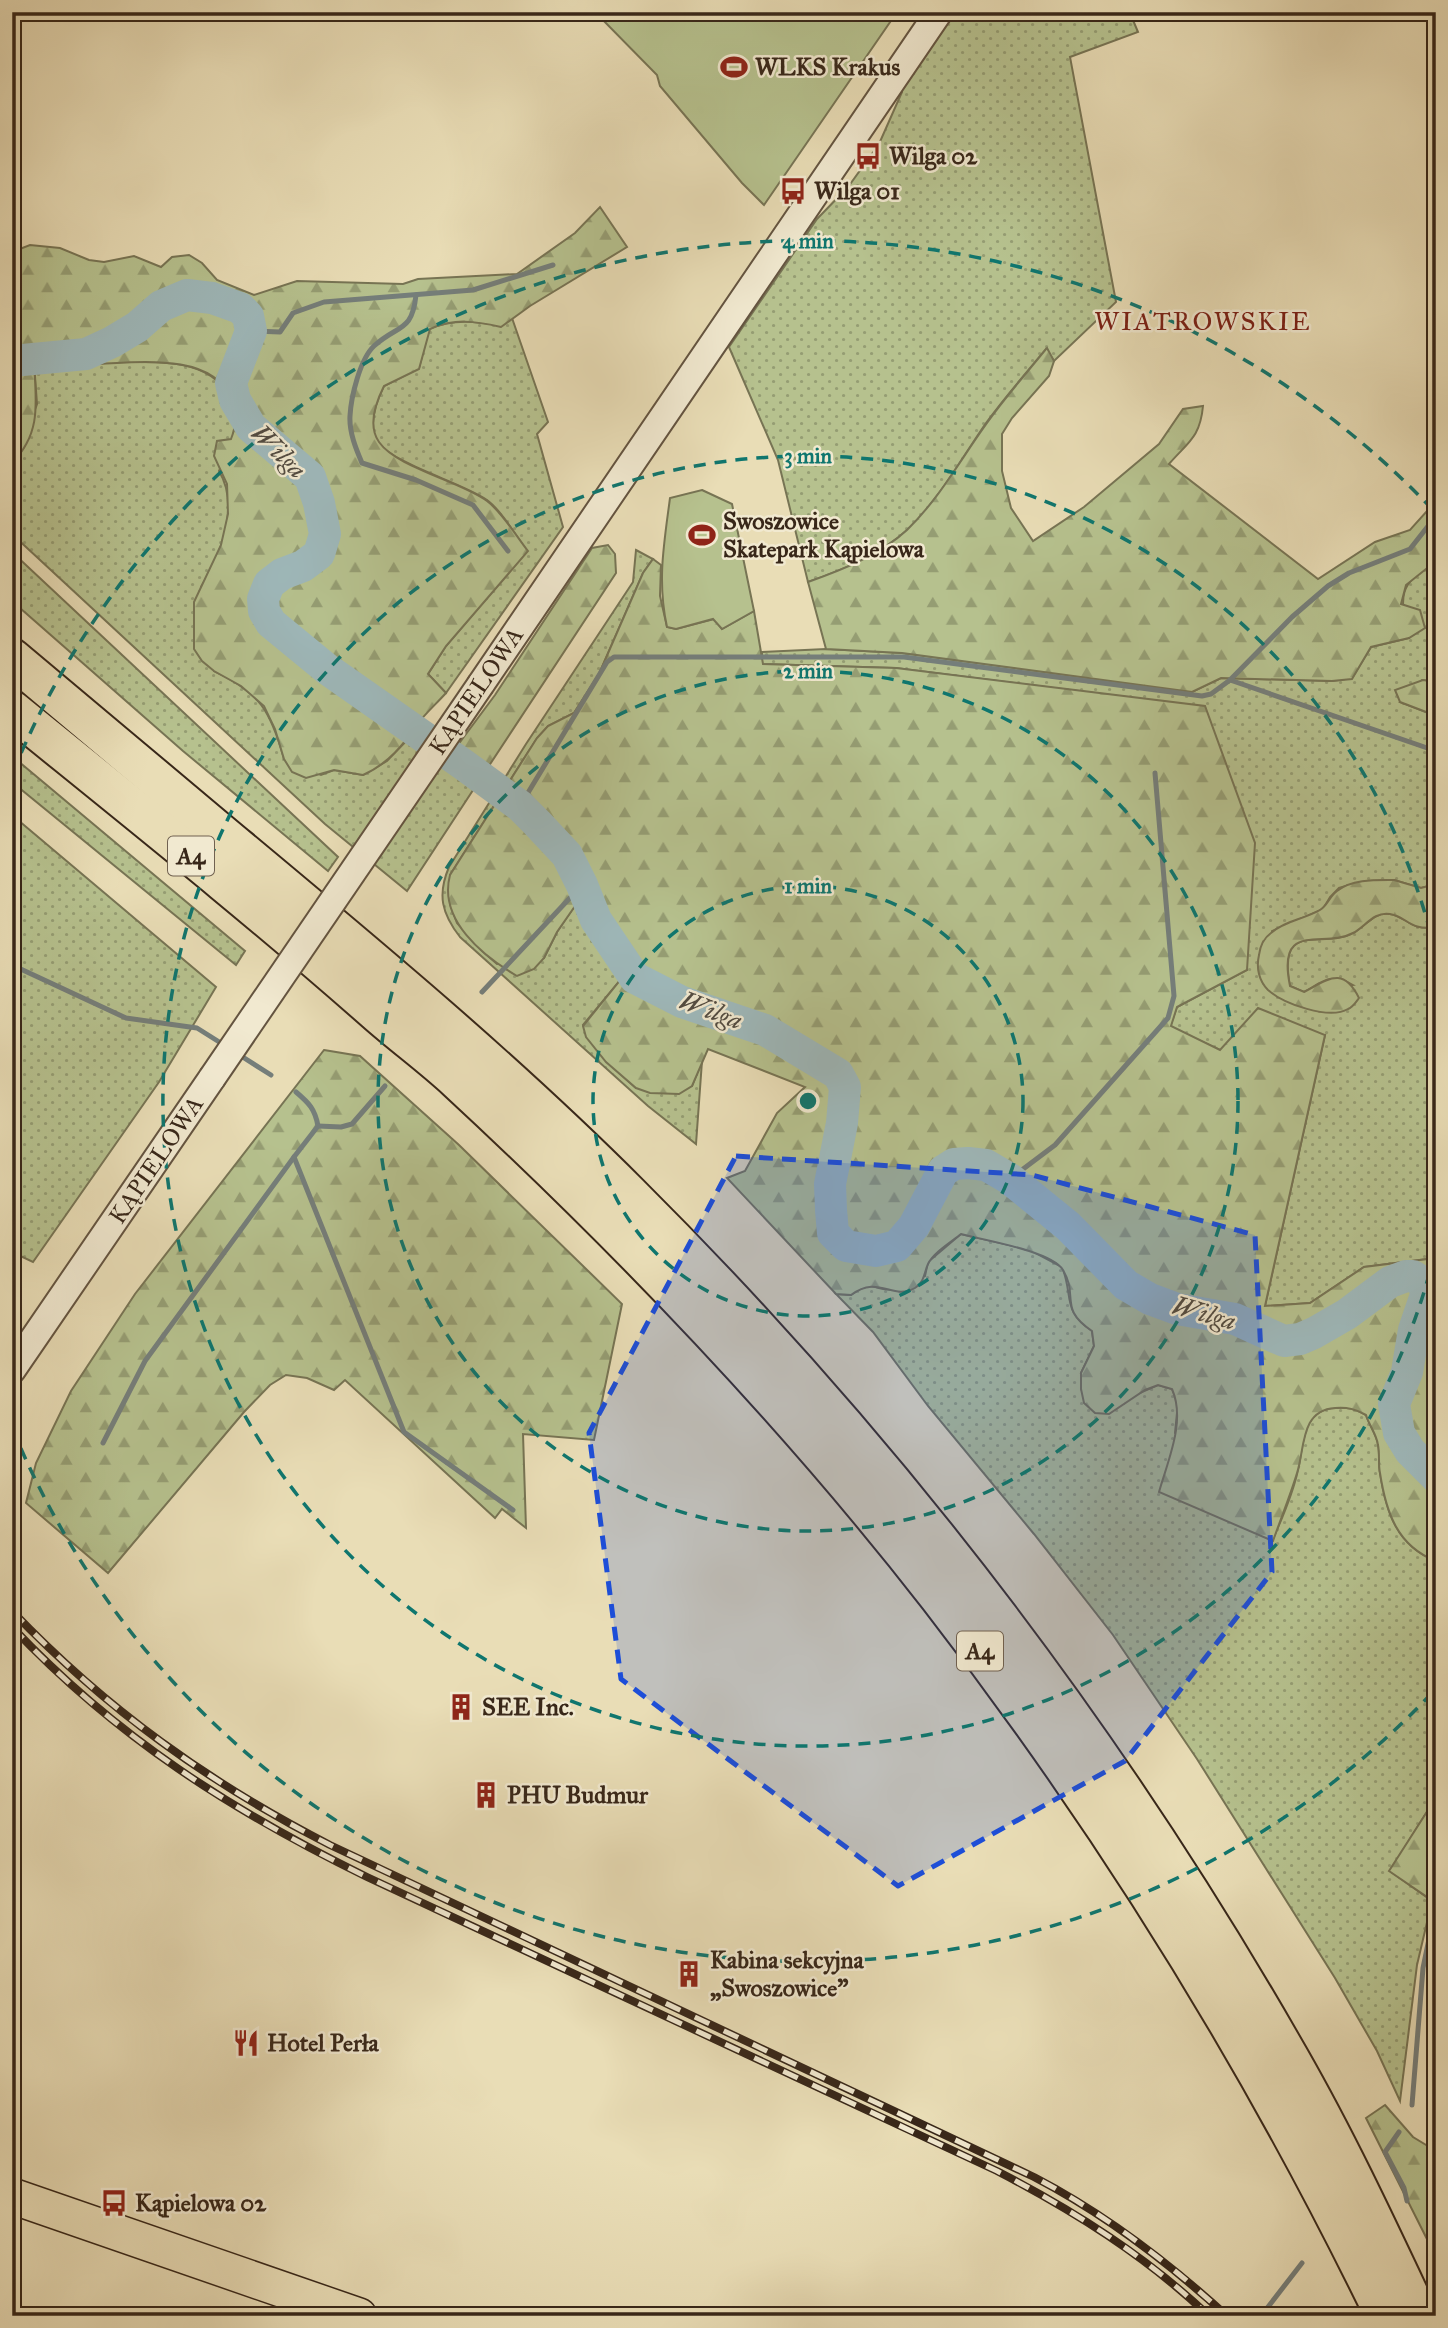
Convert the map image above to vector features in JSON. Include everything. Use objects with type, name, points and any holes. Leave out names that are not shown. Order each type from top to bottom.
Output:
[{"type":"highway","name":"A4","points":[[12,658],[346,937],[492,1064],[627,1192],[721,1287],[782,1353],[869,1455],[1015,1637],[1119,1783],[1226,1950],[1291,2061],[1387,2243],[1419,2316]]},
{"type":"highway","name":"A4","points":[[12,709],[305,948],[379,1015],[454,1077],[596,1213],[693,1312],[848,1485],[937,1595],[1044,1737],[1092,1806],[1194,1966],[1258,2073],[1385,2316]]},
{"type":"highway","points":[[1387,2243],[1436,2310]]},
{"type":"main road","points":[[12,2196],[359,2316]]},
{"type":"street","name":"KĄPIELOWA","points":[[12,1370],[939,12]]},
{"type":"highlighted area","points":[[736,1156],[1032,1175],[1255,1235],[1272,1572],[1125,1761],[898,1886],[621,1679],[589,1433]]},
{"type":"green space","points":[[595,12],[897,12],[764,205],[660,86],[657,75]]},
{"type":"green space","points":[[951,12],[1130,13],[1138,32],[1070,57],[1116,302],[1054,361],[1046,349],[986,423],[929,506],[907,530],[873,554],[808,582],[778,460],[729,347],[817,219],[848,187],[879,144],[902,92],[901,85]]},
{"type":"green space","points":[[600,207],[627,247],[530,306],[501,327],[465,322],[448,323],[430,329],[419,369],[384,386],[373,421],[379,442],[414,467],[487,501],[528,551],[446,646],[428,674],[446,693],[388,759],[363,775],[334,770],[306,778],[292,772],[284,759],[275,729],[264,706],[241,686],[214,671],[202,661],[194,649],[194,602],[221,545],[228,514],[227,484],[214,456],[217,441],[231,439],[233,434],[235,418],[230,398],[221,383],[207,373],[189,366],[149,362],[34,363],[36,403],[33,428],[22,452],[12,463],[12,252],[30,245],[60,248],[89,260],[104,262],[134,256],[161,267],[172,257],[189,255],[202,263],[217,280],[254,295],[297,281],[403,284],[418,279],[517,274],[575,233]]},
{"type":"green space","points":[[512,318],[548,422],[537,434],[563,527],[446,693],[428,674],[446,646],[527,551],[487,500],[413,466],[386,450],[375,435],[374,414],[384,386],[419,368],[429,329],[465,322],[501,326]]},
{"type":"green space","points":[[1047,348],[1054,361],[1049,376],[1012,418],[1002,434],[1002,471],[1011,508],[1033,541],[1084,507],[1159,444],[1183,409],[1203,406],[1196,433],[1169,464],[1318,579],[1375,542],[1410,530],[1436,501],[1436,561],[1406,585],[1401,604],[1420,610],[1425,628],[1409,638],[1371,647],[1352,679],[1332,681],[1221,678],[1192,692],[902,653],[826,649],[808,582],[873,554],[907,530],[929,505],[994,413]]},
{"type":"green space","points":[[34,363],[170,363],[200,370],[224,388],[233,405],[237,419],[236,430],[219,471],[228,499],[228,515],[221,545],[201,587],[214,671],[243,687],[261,705],[274,728],[284,759],[321,775],[334,770],[363,775],[387,761],[412,735],[477,784],[407,891],[325,824],[12,534],[12,463],[18,457],[37,404]]},
{"type":"green space","name":"Swoszowice Skatepark Kąpielowa","points":[[702,490],[732,504],[754,611],[722,629],[713,619],[676,629],[667,627],[662,594],[662,562],[670,498]]},
{"type":"green space","points":[[608,545],[615,554],[616,573],[477,784],[446,761],[495,695],[592,548]]},
{"type":"green space","points":[[636,550],[653,559],[643,573],[599,674],[574,713],[548,726],[537,738],[450,875],[450,904],[457,923],[497,964],[544,958],[557,932],[580,898],[622,978],[583,1025],[600,1053],[636,1088],[692,1086],[702,1061],[696,1144],[648,1106],[460,937],[445,912],[442,895],[449,867],[633,582]]},
{"type":"green space","points":[[12,552],[338,857],[328,871],[183,751],[12,601]]},
{"type":"green space","points":[[653,559],[661,565],[660,596],[667,627],[676,629],[714,619],[722,629],[754,611],[763,664],[896,668],[1205,706],[1255,843],[1247,970],[1177,1007],[1171,1026],[1220,1050],[1258,1008],[1325,1035],[1265,1306],[1310,1303],[1364,1267],[1436,1258],[1436,1561],[1412,1546],[1396,1526],[1386,1501],[1379,1470],[1376,1437],[1366,1415],[1351,1409],[1324,1410],[1310,1423],[1297,1473],[1273,1541],[1159,1492],[1176,1427],[1176,1401],[1172,1389],[1158,1385],[1145,1390],[1109,1414],[1095,1413],[1084,1403],[1081,1373],[1094,1346],[1092,1331],[1075,1316],[1070,1288],[1063,1270],[1046,1257],[961,1234],[934,1256],[922,1281],[915,1288],[899,1292],[870,1287],[851,1295],[836,1294],[727,1178],[745,1171],[777,1113],[805,1087],[708,1049],[692,1086],[679,1094],[650,1093],[636,1088],[606,1062],[586,1037],[583,1026],[622,978],[580,899],[557,932],[544,958],[534,969],[517,976],[491,958],[466,935],[451,907],[448,891],[450,875],[537,738],[548,726],[574,713],[599,674],[643,573]]},
{"type":"green space","points":[[1436,561],[1436,682],[1422,680],[1400,702],[1426,712],[1436,720],[1436,884],[1421,888],[1394,880],[1367,881],[1339,888],[1323,909],[1272,931],[1280,997],[1353,985],[1338,979],[1327,979],[1304,992],[1290,986],[1290,951],[1296,944],[1305,940],[1341,937],[1353,933],[1374,917],[1384,914],[1396,916],[1420,927],[1436,927],[1436,1258],[1364,1267],[1310,1303],[1265,1306],[1325,1035],[1220,1050],[1170,1027],[1177,1007],[1247,970],[1205,707],[896,668],[762,664],[762,652],[826,649],[902,653],[1192,692],[1221,678],[1332,681],[1352,678],[1371,647],[1409,638],[1404,593],[1414,577]]},
{"type":"green space","points":[[1423,680],[1436,682],[1436,720],[1426,712],[1400,702],[1395,690]]},
{"type":"green space","points":[[12,756],[245,951],[236,965],[12,782]]},
{"type":"green space","points":[[12,815],[216,987],[159,1082],[33,1262],[12,1252]]},
{"type":"green space","points":[[1394,880],[1421,888],[1436,884],[1436,927],[1420,927],[1396,916],[1384,914],[1374,917],[1353,933],[1341,937],[1305,940],[1296,944],[1290,952],[1287,965],[1290,986],[1304,992],[1328,980],[1341,979],[1353,988],[1359,998],[1351,1007],[1330,1013],[1307,1009],[1275,995],[1262,983],[1258,960],[1260,949],[1271,933],[1320,910],[1343,887],[1364,881]]},
{"type":"green space","points":[[324,1050],[360,1056],[459,1145],[622,1304],[594,1440],[523,1434],[526,1528],[502,1509],[495,1518],[345,1380],[334,1390],[307,1378],[286,1375],[270,1385],[244,1412],[108,1573],[26,1503],[36,1463],[71,1391],[135,1294]]},
{"type":"green space","points":[[961,1234],[1030,1250],[1062,1267],[1072,1309],[1092,1331],[1094,1346],[1081,1373],[1133,1396],[1158,1385],[1172,1389],[1178,1403],[1175,1433],[1272,1541],[1293,1488],[1303,1440],[1310,1421],[1325,1410],[1336,1408],[1351,1409],[1366,1415],[1377,1441],[1379,1470],[1390,1514],[1403,1537],[1423,1555],[1436,1561],[1436,1804],[1430,1807],[1390,1871],[1432,1901],[1417,1965],[1400,2101],[1377,2051],[1335,1978],[1197,1759],[1113,1635],[928,1406],[873,1332],[836,1294],[851,1295],[870,1286],[893,1289],[925,1276],[928,1262]]},
{"type":"green space","points":[[1436,1804],[1436,1903],[1389,1871],[1430,1807]]},
{"type":"green space","points":[[1385,2105],[1413,2137],[1436,2151],[1436,2257],[1366,2118]]},
{"type":"waterway","points":[[251,331],[280,332],[293,313],[324,302],[473,290],[553,265]]},
{"type":"waterway","name":"Wilga","points":[[12,361],[86,354],[137,327],[161,306],[187,295],[212,298],[240,308],[248,316],[251,331],[231,383],[235,400],[251,427],[310,477],[325,534],[319,554],[269,584],[263,599],[264,611],[271,623],[327,669],[520,806],[567,855],[596,920],[635,978],[682,1002],[765,1030],[838,1074],[845,1087],[842,1123],[830,1184],[831,1210],[833,1233],[846,1246],[876,1251],[897,1246],[914,1226],[943,1171],[954,1164],[968,1163],[986,1165],[1010,1179],[1068,1226],[1126,1285],[1150,1299],[1177,1309],[1235,1319],[1284,1341],[1300,1339],[1314,1333],[1347,1314],[1390,1282],[1413,1276],[1425,1284],[1427,1292],[1414,1330],[1407,1372],[1394,1404],[1399,1433],[1410,1451],[1436,1477]]},
{"type":"waterway","points":[[416,295],[407,322],[374,346],[364,360],[354,389],[350,416],[355,446],[362,463],[416,480],[473,505],[508,551]]},
{"type":"waterway","points":[[520,806],[607,662],[614,657],[904,657],[1202,696],[1211,694],[1230,680],[1292,617],[1328,586],[1349,573],[1410,549],[1436,516]]},
{"type":"waterway","points":[[1230,680],[1436,751]]},
{"type":"waterway","points":[[1010,1179],[1055,1145],[1168,1018],[1174,996],[1155,773]]},
{"type":"waterway","points":[[482,992],[582,885]]},
{"type":"waterway","points":[[12,965],[126,1018],[197,1028],[224,1045]]},
{"type":"waterway","points":[[238,1054],[271,1075]]},
{"type":"waterway","points":[[318,1126],[341,1127],[352,1124],[385,1086]]},
{"type":"waterway","points":[[296,1092],[311,1107],[318,1126],[294,1157],[404,1432],[513,1510]]},
{"type":"waterway","points":[[103,1443],[145,1361],[294,1157]]},
{"type":"waterway","points":[[1423,1304],[1436,1303]]},
{"type":"waterway","points":[[1412,2105],[1423,1968],[1436,1905]]},
{"type":"waterway","points":[[1399,2132],[1385,2152],[1404,2188],[1407,2201]]},
{"type":"waterway","points":[[1261,2316],[1302,2263]]},
{"type":"railway","points":[[12,1611],[48,1647],[122,1712],[201,1770],[285,1821],[330,1845],[1034,2177],[1135,2240],[1227,2316]]},
{"type":"railway","points":[[12,1627],[52,1667],[134,1737],[269,1826],[367,1877],[997,2171],[1054,2202],[1135,2254],[1209,2316]]},
{"type":"place","name":"WLKS Krakus","points":[[734,67]]},
{"type":"place","name":"Wilga 02","points":[[868,156]]},
{"type":"place","name":"Wilga 01","points":[[793,191]]},
{"type":"place","name":"Swoszowice Skatepark Kąpielowa","points":[[702,535]]},
{"type":"place","name":"SEE Inc.","points":[[461,1707]]},
{"type":"place","name":"PHU Budmur","points":[[486,1795]]},
{"type":"place","name":"Kabina sekcyjna „Swoszowice”","points":[[689,1974]]},
{"type":"place","name":"Hotel Perła","points":[[246,2043]]},
{"type":"place","name":"Kąpielowa 02","points":[[114,2203]]},
{"type":"district","name":"WIATROWSKIE","points":[[1203,321]]}]
